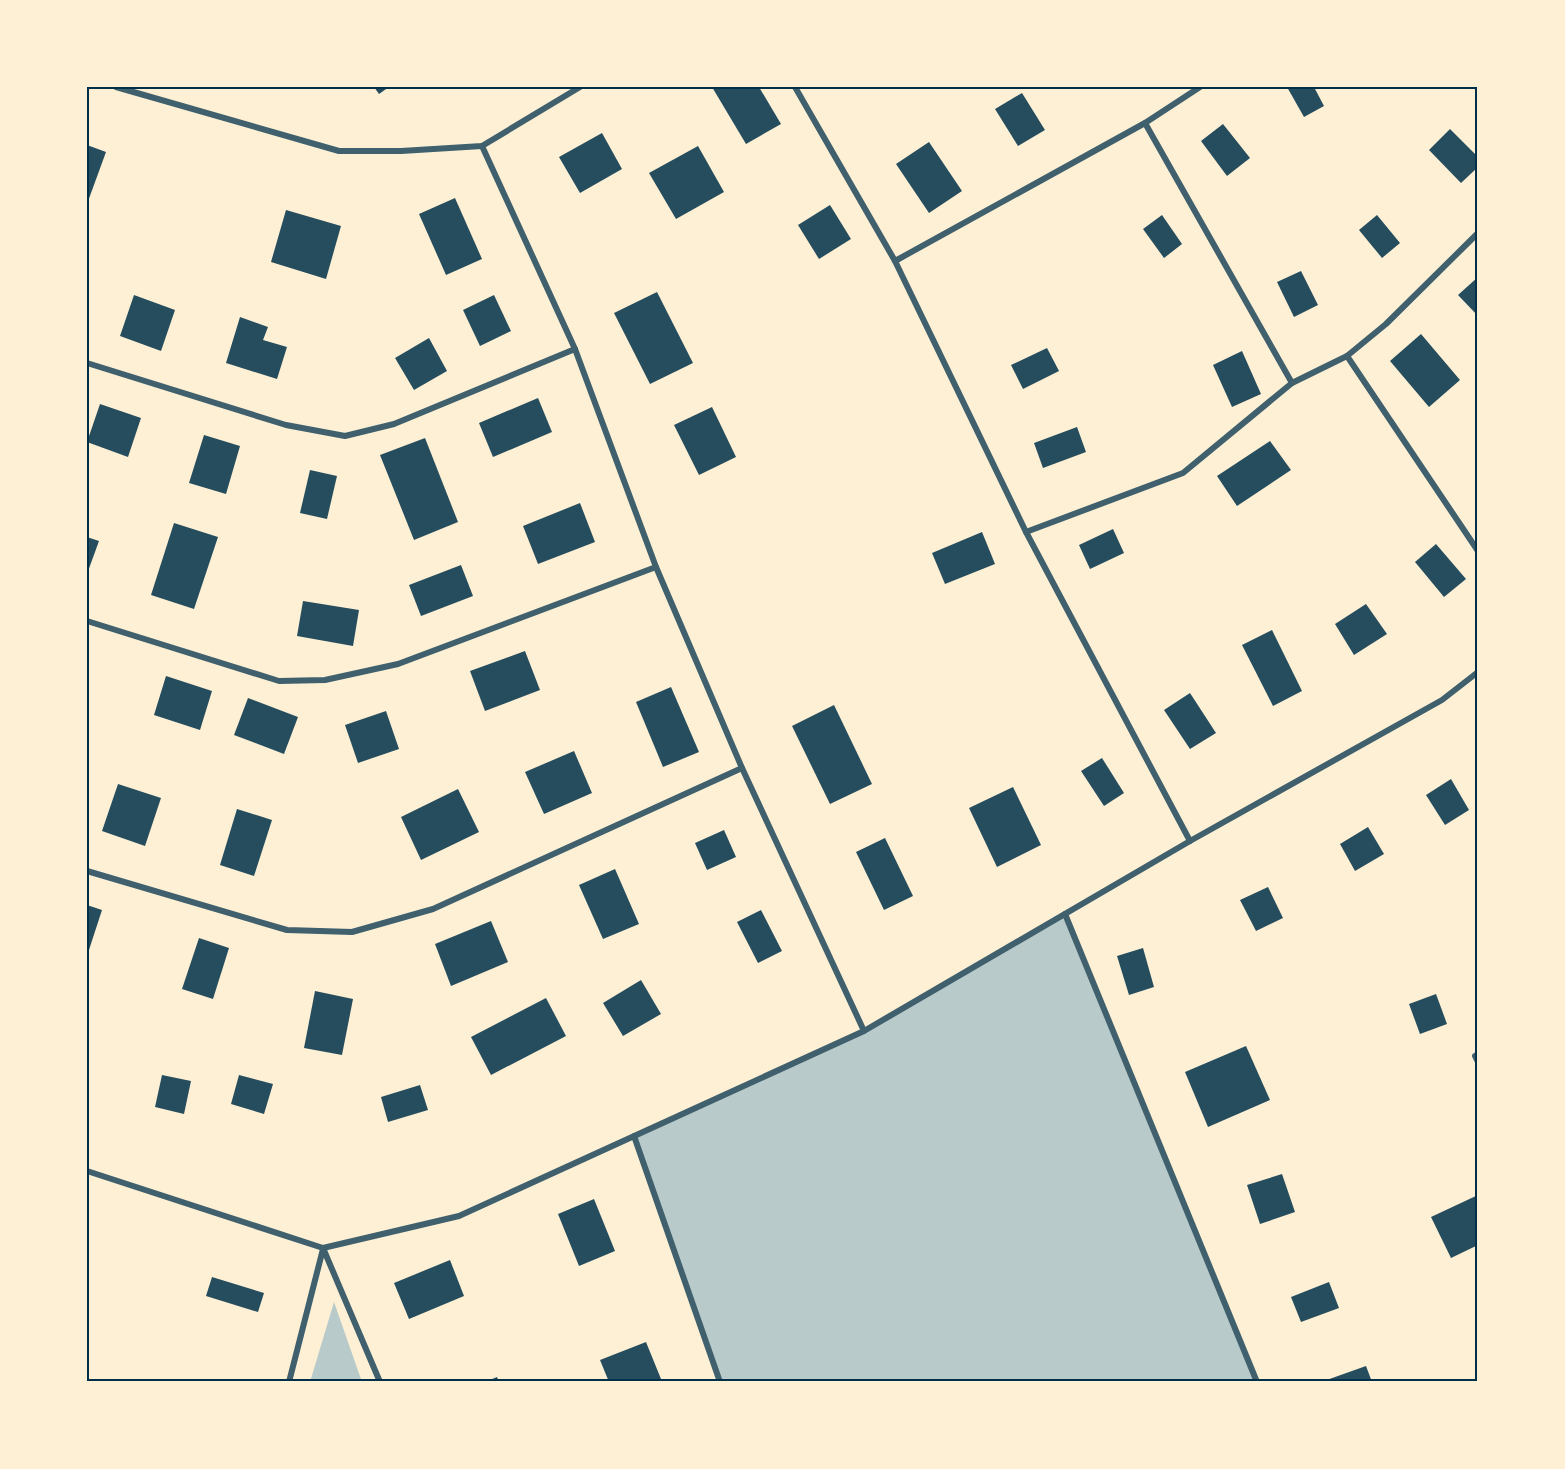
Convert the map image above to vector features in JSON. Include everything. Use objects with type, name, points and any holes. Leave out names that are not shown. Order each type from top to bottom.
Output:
[{"type":"street","points":[[116,87],[339,151],[401,151],[483,146],[580,87]]},
{"type":"street","points":[[795,87],[895,261],[1026,532],[1190,841]]},
{"type":"street","points":[[895,261],[1145,123],[1200,87]]},
{"type":"street","points":[[1145,123],[1292,383]]},
{"type":"street","points":[[483,146],[575,349],[657,567],[742,768],[864,1031]]},
{"type":"street","points":[[1026,532],[1183,473],[1292,383],[1347,356],[1386,324],[1478,233]]},
{"type":"street","points":[[87,363],[286,425],[345,436],[394,424],[575,349]]},
{"type":"street","points":[[1347,356],[1478,551]]},
{"type":"street","points":[[87,621],[279,681],[325,680],[398,664],[657,567]]},
{"type":"street","points":[[87,1171],[323,1248],[459,1216],[864,1031],[1190,841],[1442,700],[1478,672]]},
{"type":"street","points":[[87,871],[287,930],[352,932],[433,909],[742,768]]},
{"type":"street","points":[[1065,914],[1257,1382]]},
{"type":"street","points":[[1478,1054],[1475,1056],[1478,1062]]},
{"type":"street","points":[[634,1136],[720,1382]]},
{"type":"street","points":[[289,1382],[323,1248]]},
{"type":"street","points":[[323,1248],[380,1382]]},
{"type":"shaded area","points":[[1065,914],[1257,1382],[720,1382],[634,1136],[864,1031]]},
{"type":"shaded area","points":[[334,1302],[362,1382],[310,1382]]},
{"type":"building","points":[[374,87],[389,87],[379,94]]},
{"type":"building","points":[[712,87],[759,87],[781,124],[746,144]]},
{"type":"building","points":[[1287,87],[1314,87],[1324,106],[1304,117]]},
{"type":"building","points":[[1022,93],[1045,130],[1018,146],[995,109]]},
{"type":"building","points":[[1223,124],[1250,158],[1227,176],[1201,141]]},
{"type":"building","points":[[1450,129],[1478,157],[1478,167],[1461,183],[1429,150]]},
{"type":"building","points":[[602,133],[622,169],[580,193],[559,157]]},
{"type":"building","points":[[929,142],[962,191],[929,213],[896,164]]},
{"type":"building","points":[[87,145],[106,152],[87,204]]},
{"type":"building","points":[[698,146],[724,192],[676,219],[649,173]]},
{"type":"building","points":[[455,198],[482,259],[446,275],[419,214]]},
{"type":"building","points":[[830,205],[851,239],[819,259],[798,225]]},
{"type":"building","points":[[286,210],[341,226],[326,279],[271,262]]},
{"type":"building","points":[[1162,215],[1182,244],[1164,258],[1143,229]]},
{"type":"building","points":[[1377,215],[1400,243],[1382,258],[1359,230]]},
{"type":"building","points":[[1301,271],[1318,305],[1294,317],[1277,282]]},
{"type":"building","points":[[1478,277],[1478,316],[1458,295]]},
{"type":"building","points":[[657,292],[693,363],[650,384],[614,313]]},
{"type":"building","points":[[134,295],[175,310],[161,351],[120,336]]},
{"type":"building","points":[[494,295],[511,331],[480,346],[463,310]]},
{"type":"building","points":[[240,317],[268,327],[263,340],[287,347],[277,379],[226,363]]},
{"type":"building","points":[[1421,334],[1460,380],[1429,407],[1390,361]]},
{"type":"building","points":[[429,338],[447,371],[414,390],[395,358]]},
{"type":"building","points":[[1047,348],[1059,371],[1023,389],[1011,365]]},
{"type":"building","points":[[1242,351],[1261,394],[1232,407],[1213,365]]},
{"type":"building","points":[[538,398],[552,432],[493,457],[479,423]]},
{"type":"building","points":[[100,404],[141,418],[128,457],[87,442]]},
{"type":"building","points":[[712,407],[736,457],[699,475],[674,425]]},
{"type":"building","points":[[1077,427],[1086,452],[1043,468],[1034,443]]},
{"type":"building","points":[[204,435],[240,446],[226,494],[189,483]]},
{"type":"building","points":[[425,438],[458,522],[414,540],[380,455]]},
{"type":"building","points":[[1270,441],[1291,470],[1237,506],[1217,476]]},
{"type":"building","points":[[310,470],[337,476],[327,519],[300,513]]},
{"type":"building","points":[[580,503],[595,542],[538,564],[523,526]]},
{"type":"building","points":[[174,523],[218,537],[194,609],[151,595]]},
{"type":"building","points":[[1113,529],[1124,553],[1090,569],[1079,545]]},
{"type":"building","points":[[982,532],[995,564],[945,584],[932,553]]},
{"type":"building","points":[[87,537],[99,541],[87,574]]},
{"type":"building","points":[[1436,544],[1466,579],[1444,597],[1415,562]]},
{"type":"building","points":[[461,565],[473,596],[421,616],[409,585]]},
{"type":"building","points":[[303,601],[359,610],[353,646],[297,636]]},
{"type":"building","points":[[1366,604],[1387,634],[1354,655],[1335,624]]},
{"type":"building","points":[[1272,630],[1302,691],[1273,706],[1242,645]]},
{"type":"building","points":[[525,651],[540,690],[485,711],[470,671]]},
{"type":"building","points":[[166,676],[212,691],[200,730],[154,715]]},
{"type":"building","points":[[671,687],[699,752],[663,767],[636,702]]},
{"type":"building","points":[[1190,693],[1216,733],[1190,749],[1164,710]]},
{"type":"building","points":[[248,698],[298,717],[284,754],[234,735]]},
{"type":"building","points":[[834,705],[872,784],[830,804],[792,726]]},
{"type":"building","points":[[386,711],[399,749],[358,763],[345,725]]},
{"type":"building","points":[[574,751],[592,793],[544,814],[525,772]]},
{"type":"building","points":[[1102,758],[1124,793],[1104,806],[1081,771]]},
{"type":"building","points":[[1451,779],[1469,810],[1445,825],[1426,795]]},
{"type":"building","points":[[118,784],[161,798],[145,846],[102,831]]},
{"type":"building","points":[[1013,787],[1041,845],[997,867],[969,808]]},
{"type":"building","points":[[458,789],[479,832],[421,860],[401,817]]},
{"type":"building","points":[[237,809],[272,820],[254,876],[220,865]]},
{"type":"building","points":[[1368,827],[1384,854],[1355,871],[1340,844]]},
{"type":"building","points":[[724,830],[736,857],[707,870],[695,843]]},
{"type":"building","points":[[885,838],[913,896],[884,910],[856,852]]},
{"type":"building","points":[[615,869],[639,924],[603,939],[579,885]]},
{"type":"building","points":[[1268,887],[1283,918],[1256,931],[1240,900]]},
{"type":"building","points":[[87,905],[102,910],[87,956]]},
{"type":"building","points":[[761,910],[782,951],[758,963],[737,922]]},
{"type":"building","points":[[491,921],[508,962],[451,986],[435,944]]},
{"type":"building","points":[[199,938],[229,948],[213,999],[182,989]]},
{"type":"building","points":[[1143,948],[1154,987],[1129,995],[1117,956]]},
{"type":"building","points":[[641,980],[661,1014],[623,1036],[603,1003]]},
{"type":"building","points":[[315,991],[353,999],[342,1055],[304,1048]]},
{"type":"building","points":[[1436,994],[1447,1024],[1420,1034],[1409,1004]]},
{"type":"building","points":[[546,998],[566,1036],[491,1075],[471,1037]]},
{"type":"building","points":[[1246,1046],[1270,1100],[1208,1127],[1185,1072]]},
{"type":"building","points":[[162,1075],[191,1081],[184,1114],[155,1107]]},
{"type":"building","points":[[239,1075],[273,1084],[264,1114],[231,1104]]},
{"type":"building","points":[[420,1085],[428,1110],[388,1122],[381,1097]]},
{"type":"building","points":[[1282,1174],[1295,1212],[1260,1224],[1247,1185]]},
{"type":"building","points":[[1478,1195],[1478,1245],[1451,1258],[1431,1217]]},
{"type":"building","points":[[594,1199],[615,1251],[579,1266],[558,1214]]},
{"type":"building","points":[[450,1260],[464,1296],[409,1319],[394,1283]]},
{"type":"building","points":[[212,1277],[264,1293],[258,1312],[206,1296]]},
{"type":"building","points":[[1329,1282],[1339,1308],[1301,1322],[1291,1297]]},
{"type":"building","points":[[646,1342],[661,1379],[654,1382],[609,1382],[600,1360]]},
{"type":"building","points":[[1366,1366],[1372,1382],[1321,1382]]},
{"type":"building","points":[[497,1377],[499,1382],[485,1382]]}]
